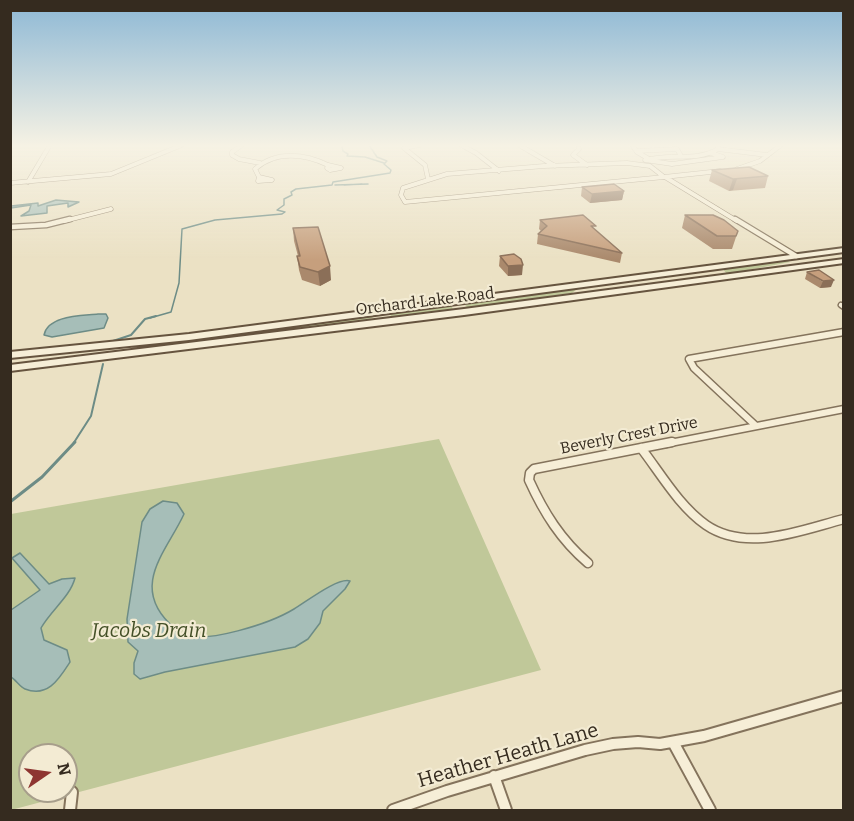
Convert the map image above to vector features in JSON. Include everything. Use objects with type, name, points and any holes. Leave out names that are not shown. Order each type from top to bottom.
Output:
[{"type":"main road","name":"Orchard Lake Road","points":[[10,355],[237,330],[843,251]]},
{"type":"main road","points":[[843,251],[831,256],[843,261]]},
{"type":"main road","points":[[782,269],[796,262],[796,256]]},
{"type":"main road","name":"Orchard Lake Road","points":[[10,368],[464,312],[843,261]]},
{"type":"main road","points":[[699,279],[720,273],[711,267]]},
{"type":"main road","points":[[639,288],[629,282],[649,275]]},
{"type":"main road","points":[[568,297],[583,291],[576,285]]},
{"type":"main road","points":[[464,312],[456,308],[456,304],[485,296]]},
{"type":"main road","points":[[368,324],[385,316],[384,313],[376,311]]},
{"type":"main road","points":[[195,345],[201,339],[237,330]]},
{"type":"main road","points":[[47,364],[54,356],[50,351]]},
{"type":"street","points":[[416,183],[404,188],[401,195],[405,202],[599,183]]},
{"type":"street","points":[[675,183],[796,256]]},
{"type":"street","points":[[10,227],[46,225],[111,209]]},
{"type":"street","points":[[755,425],[694,368],[689,359],[843,332]]},
{"type":"street","name":"Beverly Crest Drive","points":[[588,563],[567,546],[558,534],[529,480],[530,473],[534,469],[843,409]]},
{"type":"street","points":[[641,448],[695,515],[706,526],[722,534],[743,539],[771,536],[843,519]]},
{"type":"street","name":"Heather Heath Lane","points":[[393,810],[494,776],[585,750],[613,744],[673,742],[704,736],[843,696]]},
{"type":"street","points":[[673,742],[710,810]]},
{"type":"street","points":[[494,776],[506,810]]},
{"type":"green space","points":[[786,260],[790,262],[727,274],[722,268]]},
{"type":"green space","points":[[577,289],[572,293],[469,308],[465,306],[470,303]]},
{"type":"green space","points":[[451,304],[453,310],[391,318],[390,311]]},
{"type":"green space","points":[[377,315],[370,319],[206,340],[281,327]]},
{"type":"green space","name":"Jacobs Drain","points":[[439,439],[541,670],[78,792],[78,743],[18,743],[18,803],[38,803],[11,810],[11,514]]},
{"type":"water","points":[[56,200],[79,202],[68,207],[68,203],[47,206],[47,213],[21,216],[29,211],[31,205],[11,208],[11,206],[38,203],[38,206]]},
{"type":"water","points":[[106,314],[108,318],[104,328],[52,337],[44,335],[47,328],[59,320]]},
{"type":"water","points":[[163,501],[177,503],[184,514],[156,568],[152,582],[153,596],[158,610],[180,634],[205,637],[238,631],[284,615],[330,586],[350,581],[323,611],[320,623],[308,639],[295,647],[165,672],[140,679],[134,674],[134,663],[138,651],[128,642],[127,619],[142,522],[150,509]]},
{"type":"water","points":[[20,553],[49,584],[62,579],[75,578],[65,597],[41,628],[44,640],[67,650],[70,662],[52,685],[40,691],[25,689],[11,677],[11,610],[40,590],[12,558]]},
{"type":"building","points":[[614,184],[624,191],[592,194],[582,187]]},
{"type":"building","points":[[583,215],[596,226],[591,226],[622,253],[538,234],[547,226],[540,220]]},
{"type":"building","points":[[685,215],[713,215],[738,231],[736,236],[717,236]]},
{"type":"building","points":[[318,227],[330,266],[318,272],[300,267],[297,256],[300,256],[293,228]]},
{"type":"building","points":[[514,254],[521,259],[523,265],[508,266],[500,256]]},
{"type":"building","points":[[819,270],[834,280],[823,281],[807,272]]},
{"type":"waterway","points":[[150,318],[171,312],[179,283],[182,229],[215,220],[282,214],[285,212],[277,210],[284,205],[284,199],[292,195],[291,192],[296,189],[333,183]]},
{"type":"waterway","points":[[335,185],[355,184]]},
{"type":"waterway","points":[[344,185],[355,184]]},
{"type":"waterway","points":[[355,184],[362,184]]},
{"type":"waterway","points":[[355,184],[368,184]]},
{"type":"waterway","points":[[113,341],[131,335],[145,319],[156,316]]},
{"type":"waterway","points":[[73,444],[91,416],[103,364]]},
{"type":"waterway","points":[[10,502],[42,477],[75,442]]}]
